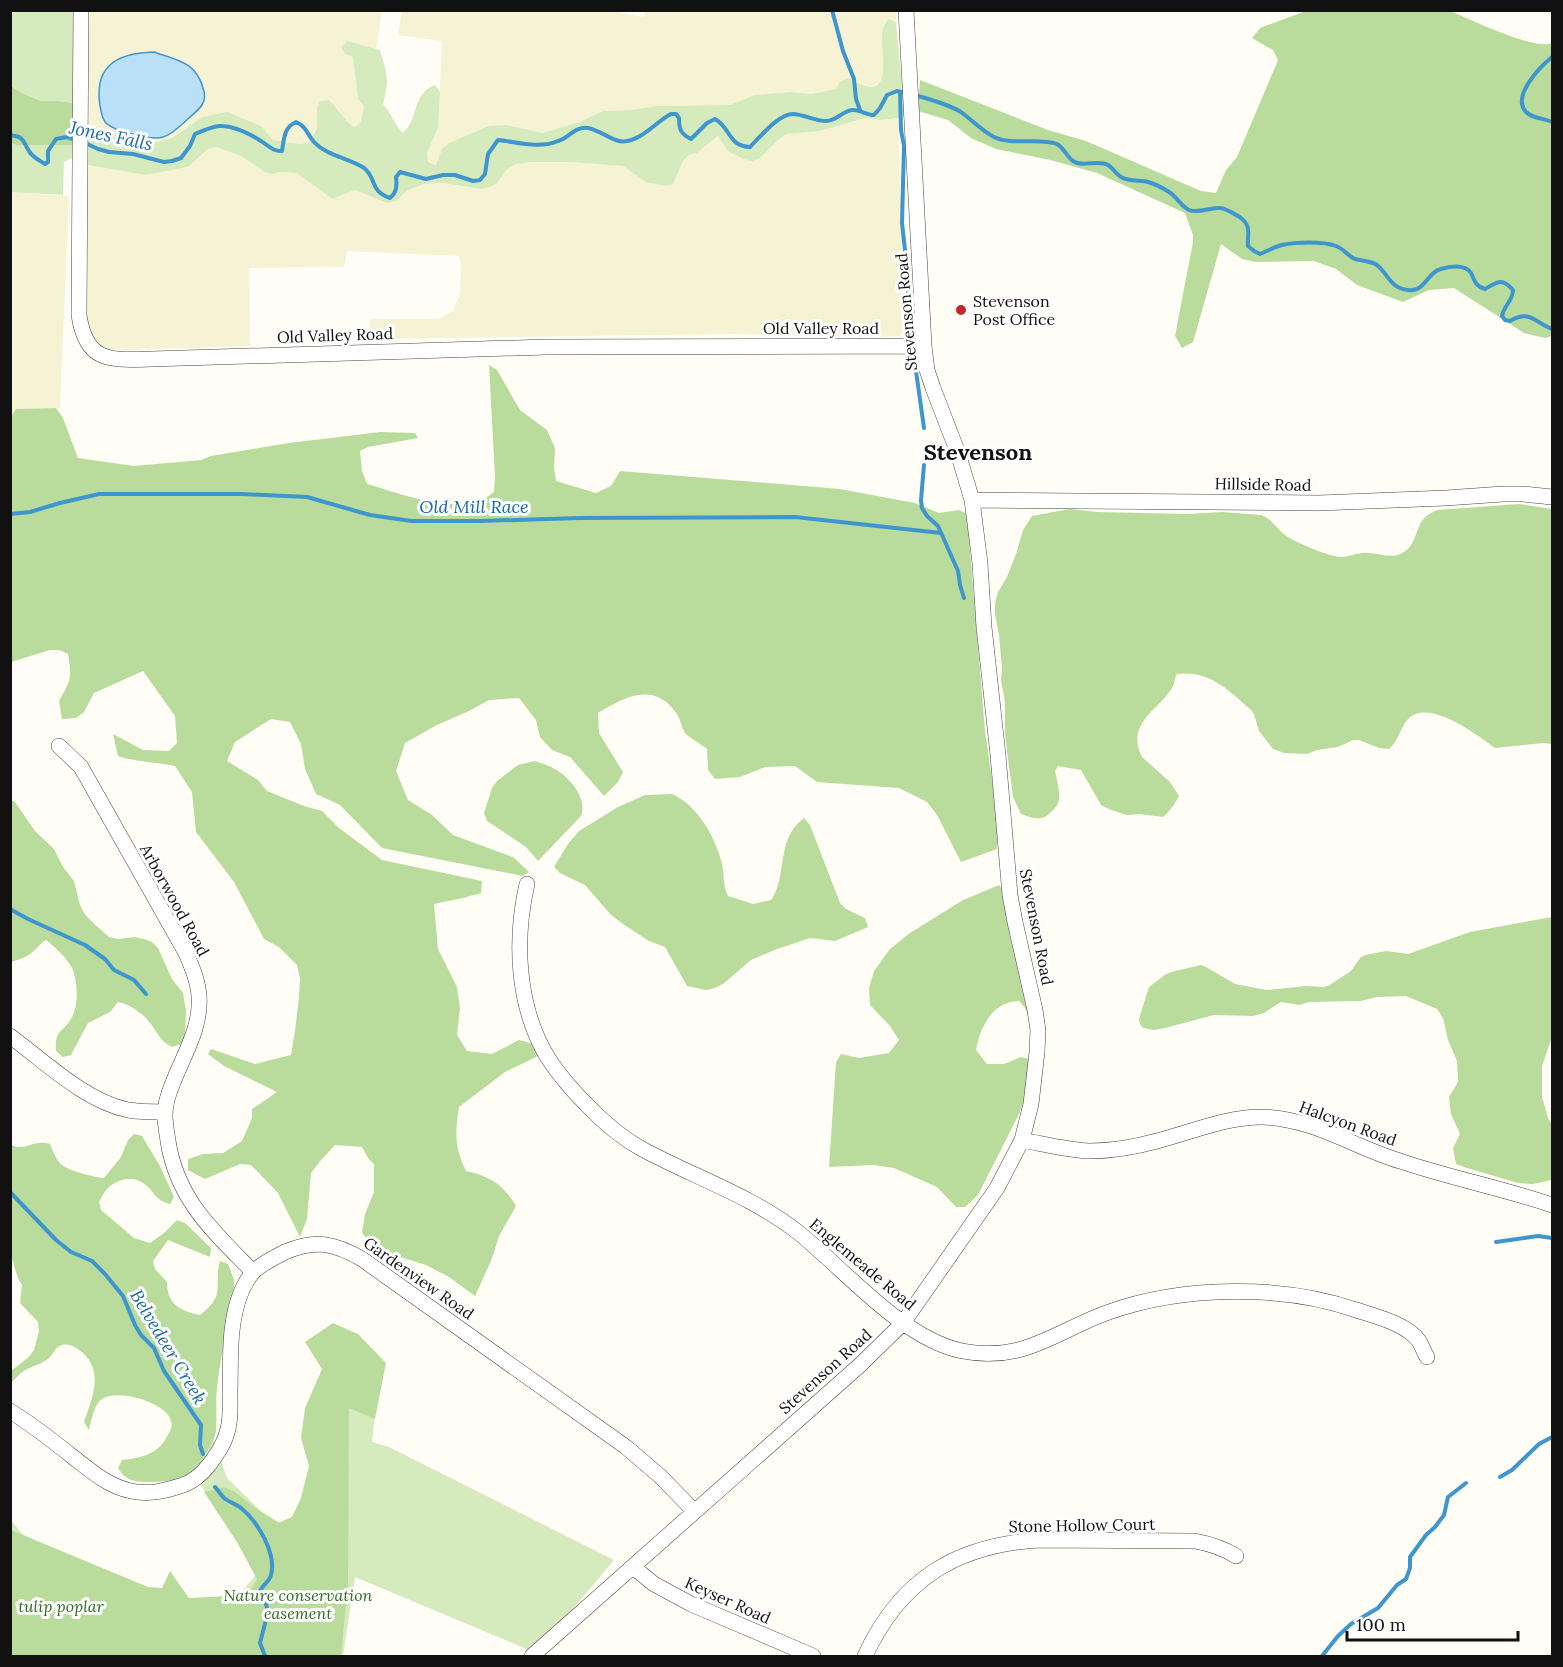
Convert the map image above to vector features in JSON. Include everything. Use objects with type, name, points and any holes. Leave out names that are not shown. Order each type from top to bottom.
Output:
[{"type":"street","name":"Old Valley Road","points":[[81,10],[80,322],[84,338],[91,348],[108,358],[141,359],[547,346],[924,345]]},
{"type":"street","name":"Stevenson Road","points":[[532,1656],[860,1365],[903,1323],[997,1188],[1022,1140],[1033,1087],[1038,1030],[1010,895],[980,563],[972,500],[958,453],[927,370],[906,10]]},
{"type":"street","name":"Hillside Road","points":[[972,500],[1319,503],[1503,494],[1552,497]]},
{"type":"street","name":"Arborwood Road","points":[[59,746],[81,767],[186,953],[196,978],[199,998],[197,1017],[165,1112],[168,1145],[176,1176],[188,1198],[206,1224],[253,1272]]},
{"type":"street","name":"Englemeade Road","points":[[527,884],[519,940],[520,970],[525,998],[533,1024],[548,1057],[570,1087],[615,1132],[641,1148],[746,1201],[799,1233],[903,1323],[933,1340],[960,1350],[987,1354],[1001,1353],[1031,1347],[1109,1312],[1158,1299],[1223,1292],[1258,1292],[1318,1300],[1383,1319],[1404,1328],[1418,1340],[1426,1358]]},
{"type":"street","points":[[10,1036],[91,1096],[126,1109],[165,1112]]},
{"type":"street","name":"Halcyon Road","points":[[1022,1140],[1091,1151],[1126,1148],[1156,1142],[1212,1124],[1238,1119],[1262,1117],[1285,1119],[1310,1125],[1401,1162],[1552,1205]]},
{"type":"street","name":"Gardenview Road","points":[[10,1412],[41,1432],[102,1480],[141,1493],[163,1491],[185,1485],[205,1470],[216,1457],[228,1432],[233,1318],[238,1299],[253,1272],[282,1254],[310,1244],[322,1243],[348,1251],[382,1272],[626,1447],[661,1477],[694,1511]]},
{"type":"street","name":"Stone Hollow Court","points":[[865,1656],[887,1617],[923,1580],[954,1559],[988,1547],[1039,1540],[1195,1541],[1223,1548],[1236,1556]]},
{"type":"street","name":"Keyser Road","points":[[633,1566],[654,1584],[691,1604],[813,1656]]},
{"type":"shaded area","points":[[603,10],[644,17],[646,10],[896,11],[896,22],[888,20],[883,27],[883,75],[880,82],[872,86],[810,94],[791,92],[754,95],[730,105],[657,106],[603,111],[579,122],[543,133],[507,125],[442,149],[437,165],[428,162],[427,153],[438,128],[442,41],[398,35],[402,11]]},
{"type":"shaded area","points":[[89,11],[382,11],[376,49],[347,41],[353,57],[358,99],[364,105],[361,122],[353,127],[345,122],[336,106],[317,109],[317,128],[310,142],[301,144],[273,140],[261,126],[202,117],[174,137],[157,142],[89,127]],"holes":[[[154,52],[187,64],[195,70],[204,100],[202,106],[186,121],[157,139],[108,125],[99,91],[101,78],[106,69],[130,55]]]},
{"type":"shaded area","points":[[865,118],[882,120],[898,118],[901,290],[906,325],[904,332],[899,336],[733,334],[370,339],[370,319],[439,319],[453,311],[460,294],[461,263],[458,256],[347,251],[344,267],[249,268],[250,346],[105,349],[93,337],[87,325],[88,165],[145,175],[188,167],[208,149],[216,147],[241,156],[263,171],[297,173],[332,199],[355,190],[387,203],[396,201],[408,190],[424,184],[442,183],[482,189],[498,182],[508,168],[516,164],[532,162],[623,166],[646,182],[672,184],[683,161],[719,136],[760,158],[786,134],[820,131]]},
{"type":"shaded area","points":[[11,192],[69,196],[60,408],[16,409],[11,418]]},
{"type":"green space","points":[[10,11],[75,11],[75,103],[41,101],[22,93],[11,85]]},
{"type":"green space","points":[[1306,11],[1450,11],[1518,38],[1544,44],[1552,43],[1552,336],[1545,338],[1524,333],[1454,288],[1429,290],[1403,302],[1357,285],[1336,269],[1314,261],[1256,262],[1242,259],[1221,244],[1193,342],[1182,348],[1175,336],[1193,242],[1193,235],[1185,213],[1097,173],[996,149],[971,138],[948,120],[918,111],[920,80],[1048,130],[1086,141],[1201,191],[1216,193],[1226,170],[1237,157],[1278,60],[1273,50],[1252,38],[1260,28]]},
{"type":"green space","points":[[888,19],[896,22],[905,117],[882,120],[865,118],[820,131],[786,134],[760,158],[752,161],[728,151],[718,136],[697,153],[689,155],[683,161],[673,184],[665,186],[646,182],[623,166],[532,162],[516,164],[508,168],[498,182],[490,187],[482,189],[442,183],[424,184],[408,190],[396,201],[387,203],[355,190],[332,199],[297,173],[271,174],[241,156],[216,147],[208,149],[188,167],[145,175],[88,165],[89,127],[157,142],[174,137],[202,117],[227,112],[261,126],[273,140],[301,144],[310,142],[317,128],[317,109],[320,101],[329,100],[354,127],[361,122],[364,106],[358,99],[353,57],[345,54],[341,47],[347,41],[380,50],[387,77],[383,104],[403,133],[412,121],[423,94],[435,85],[440,92],[438,128],[427,153],[428,162],[436,165],[442,149],[449,143],[489,126],[507,125],[543,133],[579,122],[603,111],[657,106],[730,105],[754,95],[791,92],[811,94],[836,89],[840,82],[848,78],[864,85],[874,86],[880,82],[883,73],[882,38],[883,28]]},
{"type":"green space","points":[[10,85],[41,101],[75,103],[73,145],[16,145],[11,143]]},
{"type":"green space","points":[[10,143],[16,145],[73,145],[72,158],[64,162],[63,195],[11,192]]},
{"type":"green space","points":[[489,365],[497,370],[520,410],[547,430],[555,448],[556,481],[596,493],[611,486],[620,471],[840,489],[915,503],[939,513],[959,510],[967,514],[985,731],[997,813],[997,849],[961,862],[937,815],[927,802],[899,788],[817,782],[795,766],[765,767],[740,777],[715,779],[708,770],[707,749],[685,733],[677,714],[668,704],[649,695],[629,697],[598,713],[599,733],[623,772],[618,782],[604,796],[570,757],[552,750],[540,737],[536,720],[519,698],[489,700],[405,743],[396,771],[408,800],[432,815],[453,835],[513,857],[529,872],[523,876],[382,848],[340,805],[316,794],[305,769],[301,744],[290,722],[271,719],[235,742],[227,761],[258,780],[267,791],[322,811],[339,828],[382,860],[482,881],[481,893],[434,904],[438,949],[457,987],[460,1009],[457,1035],[467,1051],[492,1054],[519,1040],[538,1045],[538,1056],[505,1072],[459,1107],[456,1139],[466,1171],[496,1182],[516,1206],[499,1236],[491,1261],[475,1296],[449,1277],[426,1265],[384,1252],[372,1245],[362,1233],[365,1214],[374,1192],[374,1164],[362,1147],[335,1145],[311,1173],[307,1219],[300,1237],[278,1193],[251,1165],[240,1164],[205,1179],[188,1170],[188,1159],[203,1154],[223,1153],[242,1141],[252,1118],[252,1109],[277,1092],[224,1066],[208,1054],[211,1049],[255,1064],[291,1055],[299,997],[300,978],[297,965],[279,947],[264,939],[234,882],[196,832],[192,792],[175,766],[118,756],[113,734],[143,750],[169,751],[177,743],[175,716],[143,671],[94,693],[84,712],[76,718],[62,719],[59,701],[70,679],[68,654],[59,650],[50,650],[11,662],[10,418],[16,409],[56,408],[63,418],[78,458],[134,466],[201,460],[211,456],[289,443],[380,432],[415,433],[418,438],[368,447],[360,451],[362,471],[367,484],[432,502],[466,504],[481,500],[494,492]]},
{"type":"green space","points":[[1519,504],[1552,509],[1552,744],[1495,748],[1454,721],[1430,713],[1419,713],[1410,717],[1389,749],[1353,740],[1338,747],[1307,754],[1284,753],[1273,749],[1259,731],[1251,710],[1218,683],[1199,675],[1177,674],[1164,699],[1144,720],[1138,736],[1138,746],[1142,757],[1170,782],[1179,796],[1163,817],[1127,815],[1111,810],[1101,805],[1081,770],[1058,766],[1055,771],[1059,802],[1056,806],[1048,815],[1040,818],[1021,814],[1013,797],[1005,735],[1005,702],[995,603],[1017,551],[1023,530],[1032,516],[1070,509],[1097,512],[1189,514],[1222,512],[1261,515],[1290,538],[1329,555],[1341,557],[1373,553],[1391,556],[1408,549],[1422,521],[1437,510]]},
{"type":"green space","points":[[534,761],[551,767],[565,776],[576,788],[582,802],[581,816],[538,861],[526,847],[487,821],[484,813],[492,788],[497,781],[518,765]]},
{"type":"green space","points":[[672,794],[697,813],[709,831],[721,860],[728,896],[753,904],[771,900],[776,891],[789,836],[804,818],[810,825],[840,903],[846,909],[865,918],[868,927],[835,941],[810,938],[777,949],[751,960],[715,988],[706,990],[687,986],[665,947],[649,941],[626,926],[611,915],[585,885],[560,873],[554,867],[579,831],[618,807],[645,795]]},
{"type":"green space","points":[[10,799],[15,802],[35,831],[54,849],[63,867],[74,881],[80,905],[90,920],[109,937],[144,939],[152,942],[158,948],[172,979],[183,993],[186,1011],[185,1037],[181,1044],[172,1047],[168,1045],[144,1016],[118,1002],[110,1012],[88,1023],[71,1055],[63,1057],[56,1051],[58,1035],[74,1014],[77,994],[76,980],[67,960],[46,940],[28,955],[11,962]]},
{"type":"green space","points":[[999,885],[1004,892],[1010,936],[1030,1021],[1025,1008],[1019,1001],[1002,1005],[989,1017],[976,1050],[987,1064],[1004,1064],[1021,1057],[1029,1059],[1025,1097],[1019,1114],[978,1195],[965,1207],[956,1207],[937,1187],[894,1168],[874,1165],[829,1167],[836,1062],[841,1054],[859,1058],[889,1053],[899,1040],[890,1026],[870,1005],[869,988],[874,971],[890,949],[910,933],[963,900]]},
{"type":"green space","points":[[1552,917],[1552,1037],[1542,1066],[1542,1097],[1552,1125],[1552,1180],[1533,1184],[1518,1183],[1456,1164],[1453,1148],[1460,1134],[1451,1114],[1449,1097],[1458,1082],[1457,1061],[1448,1040],[1443,1018],[1437,1009],[1406,996],[1377,997],[1361,1001],[1309,1002],[1299,1005],[1281,1002],[1264,1013],[1253,1016],[1214,1015],[1154,1030],[1143,1028],[1140,1024],[1139,1019],[1149,987],[1166,974],[1175,971],[1201,965],[1235,984],[1267,990],[1306,986],[1323,987],[1351,971],[1365,955],[1386,951],[1408,954],[1470,932]]},
{"type":"green space","points":[[134,1134],[142,1136],[160,1166],[174,1197],[170,1204],[157,1197],[144,1183],[134,1179],[124,1179],[107,1189],[99,1202],[101,1210],[134,1238],[150,1243],[177,1220],[185,1223],[211,1248],[210,1257],[168,1240],[153,1261],[155,1269],[167,1282],[169,1296],[181,1309],[200,1315],[214,1302],[218,1290],[220,1261],[228,1264],[234,1280],[217,1386],[214,1437],[208,1450],[194,1469],[177,1479],[163,1481],[133,1481],[125,1477],[118,1468],[122,1460],[147,1455],[162,1444],[171,1426],[167,1414],[160,1408],[138,1398],[114,1396],[104,1398],[98,1403],[93,1413],[89,1430],[84,1422],[93,1395],[95,1377],[89,1361],[76,1348],[68,1345],[60,1346],[46,1360],[24,1371],[11,1383],[11,1371],[34,1350],[39,1331],[38,1322],[20,1303],[22,1285],[11,1256],[11,1145],[21,1147],[38,1143],[50,1144],[62,1165],[104,1178],[121,1157],[128,1140]]},
{"type":"green space","name":"tulip poplar","points":[[333,1323],[358,1334],[386,1363],[375,1419],[349,1408],[348,1583],[341,1656],[11,1656],[11,1530],[148,1587],[162,1588],[170,1571],[189,1598],[245,1595],[250,1591],[257,1579],[237,1542],[204,1492],[224,1487],[235,1492],[278,1523],[292,1517],[301,1498],[309,1466],[301,1438],[305,1408],[322,1369],[305,1342]]},
{"type":"green space","name":"Nature conservation easement","points":[[378,1386],[372,1442],[389,1447],[614,1560],[536,1653],[355,1577],[343,1656],[11,1656],[10,1519],[43,1559],[68,1601],[238,1597],[257,1573],[187,1464],[213,1439],[227,1478],[261,1511],[282,1524],[299,1515],[329,1397]]},
{"type":"water","points":[[154,52],[185,63],[196,73],[204,92],[202,105],[177,129],[163,137],[142,136],[110,126],[104,120],[101,111],[99,96],[103,74],[117,60],[140,53]]},
{"type":"waterway","points":[[832,10],[843,51],[854,79],[856,99],[860,110]]},
{"type":"waterway","points":[[1552,57],[1529,82],[1522,98],[1522,105],[1526,112],[1552,122]]},
{"type":"waterway","name":"Jones Falls","points":[[83,142],[109,152],[133,154],[164,162],[181,158],[195,134],[213,127],[224,126],[241,130],[273,149],[282,151],[287,130],[296,122],[304,128],[319,147],[364,168],[379,192],[390,198],[395,191],[396,177],[400,172],[426,179],[455,175],[473,181],[480,180],[485,174],[488,154],[498,140],[544,144],[562,139],[576,130],[588,128],[617,141],[627,141],[645,133],[671,114],[676,114],[681,131],[691,139],[707,123],[715,119],[733,140],[750,147],[782,117],[794,114],[826,121],[852,110],[874,115],[887,95],[897,91],[906,93]]},
{"type":"waterway","points":[[900,92],[901,130],[904,146],[902,223],[912,336]]},
{"type":"waterway","name":"Jones Falls","points":[[914,95],[956,109],[985,132],[1001,140],[1050,142],[1057,144],[1077,163],[1104,163],[1124,179],[1148,182],[1164,189],[1189,210],[1216,208],[1228,210],[1244,221],[1248,228],[1248,246],[1260,254],[1288,244],[1330,244],[1339,247],[1355,259],[1377,265],[1393,284],[1408,290],[1419,288],[1436,271],[1457,266],[1465,268],[1482,288],[1485,289],[1502,282],[1513,290],[1512,297],[1502,316],[1505,320],[1510,321],[1523,316],[1532,318],[1552,329]]},
{"type":"waterway","name":"Jones Falls","points":[[10,135],[21,138],[32,155],[45,164],[48,162],[48,151],[56,139],[67,137],[76,140]]},
{"type":"waterway","points":[[914,357],[924,428]]},
{"type":"waterway","name":"Old Mill Race","points":[[924,465],[922,508],[938,526],[958,571],[964,598]]},
{"type":"waterway","name":"Old Mill Race","points":[[10,514],[30,512],[99,494],[242,494],[307,497],[370,515],[411,521],[795,517],[941,533]]},
{"type":"waterway","points":[[10,909],[85,945],[105,959],[114,970],[134,980],[146,994]]},
{"type":"waterway","name":"Belvedeer Creek","points":[[10,1192],[56,1240],[71,1252],[92,1261],[123,1296],[141,1335],[154,1348],[164,1371],[201,1425],[200,1445],[203,1454]]},
{"type":"waterway","points":[[1496,1242],[1538,1236],[1552,1238]]},
{"type":"waterway","points":[[1500,1477],[1512,1470],[1539,1444],[1552,1437]]},
{"type":"waterway","points":[[1322,1656],[1351,1624],[1378,1608],[1397,1585],[1406,1579],[1410,1568],[1410,1557],[1444,1515],[1448,1497],[1466,1483]]},
{"type":"waterway","name":"Belvedeer Creek","points":[[215,1487],[224,1498],[239,1507],[253,1521],[264,1538],[271,1557],[271,1575],[259,1595],[266,1604],[268,1612],[260,1643],[265,1656]]},
{"type":"place","name":"Stevenson Post Office","points":[[961,310]]},
{"type":"district","name":"Stevenson","points":[[978,452]]}]
